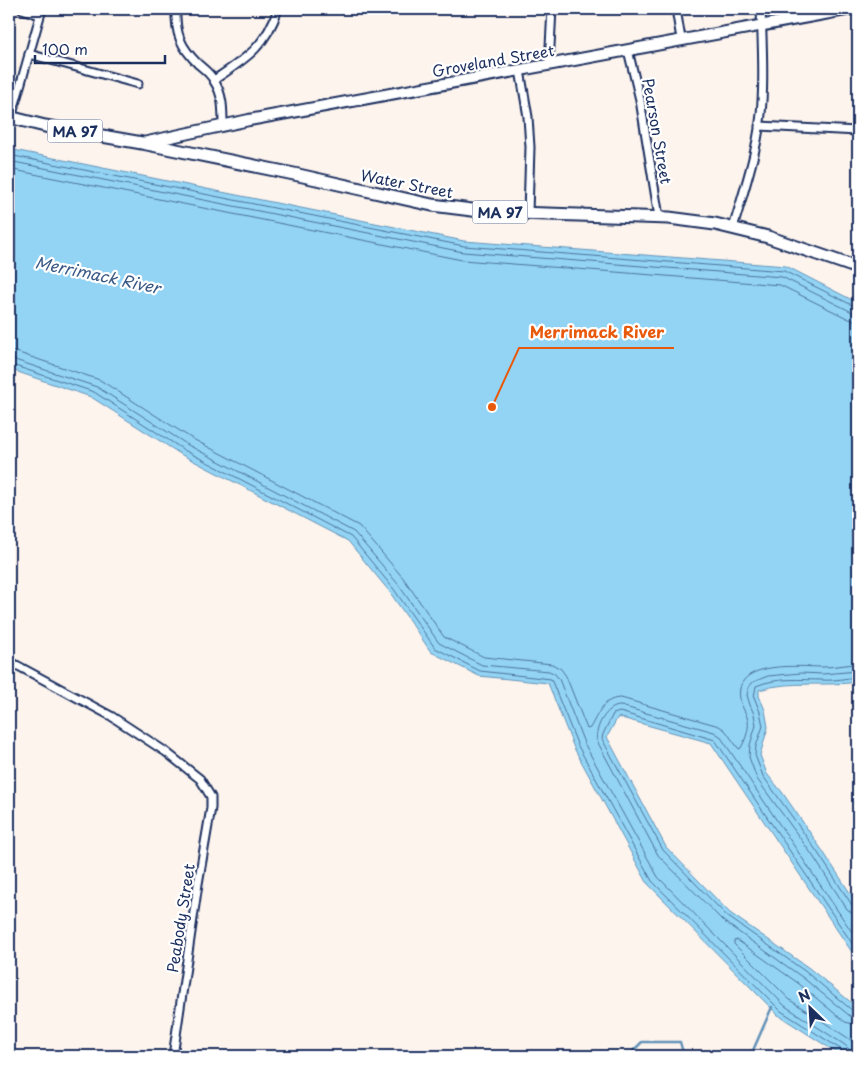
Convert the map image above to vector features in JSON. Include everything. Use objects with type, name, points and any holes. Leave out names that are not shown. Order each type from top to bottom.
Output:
[{"type":"main road","name":"Groveland Street","points":[[142,143],[222,126],[851,9]]},
{"type":"main road","name":"Water Street","points":[[10,118],[294,174],[432,205],[472,210],[528,213],[659,217],[715,224],[768,237],[858,268]]},
{"type":"street","points":[[10,118],[41,12],[22,9]]},
{"type":"street","points":[[176,9],[177,30],[181,44],[214,80],[221,95],[224,108],[222,126]]},
{"type":"street","points":[[214,80],[259,46],[270,29],[278,9]]},
{"type":"street","points":[[549,65],[552,9]]},
{"type":"street","points":[[676,9],[681,40]]},
{"type":"street","points":[[733,228],[753,157],[762,103],[763,70],[760,9]]},
{"type":"street","name":"Pearson Street","points":[[628,50],[640,100],[659,217]]},
{"type":"street","points":[[29,54],[138,84]]},
{"type":"street","points":[[520,70],[528,116],[530,147],[528,213]]},
{"type":"street","points":[[759,126],[858,132]]},
{"type":"street","name":"Peabody Street","points":[[9,662],[111,716],[188,768],[205,785],[211,797],[211,808],[173,1056]]},
{"type":"water","points":[[9,149],[464,241],[786,266],[858,303],[858,682],[783,685],[759,690],[759,696],[765,710],[768,727],[760,755],[767,774],[782,792],[858,905],[858,961],[711,743],[618,717],[607,737],[666,847],[730,913],[809,968],[858,1008],[858,1056],[842,1056],[778,1015],[648,884],[574,748],[548,683],[479,676],[431,652],[389,591],[348,541],[182,455],[91,397],[9,369]]},
{"type":"waterway","points":[[745,1056],[751,1055],[772,1007]]},
{"type":"waterway","points":[[628,1056],[642,1042],[680,1042],[684,1056]]},
{"type":"waterway","points":[[696,1056],[701,1053],[714,1056]]},
{"type":"place","name":"Merrimack River","points":[[492,407]]}]
